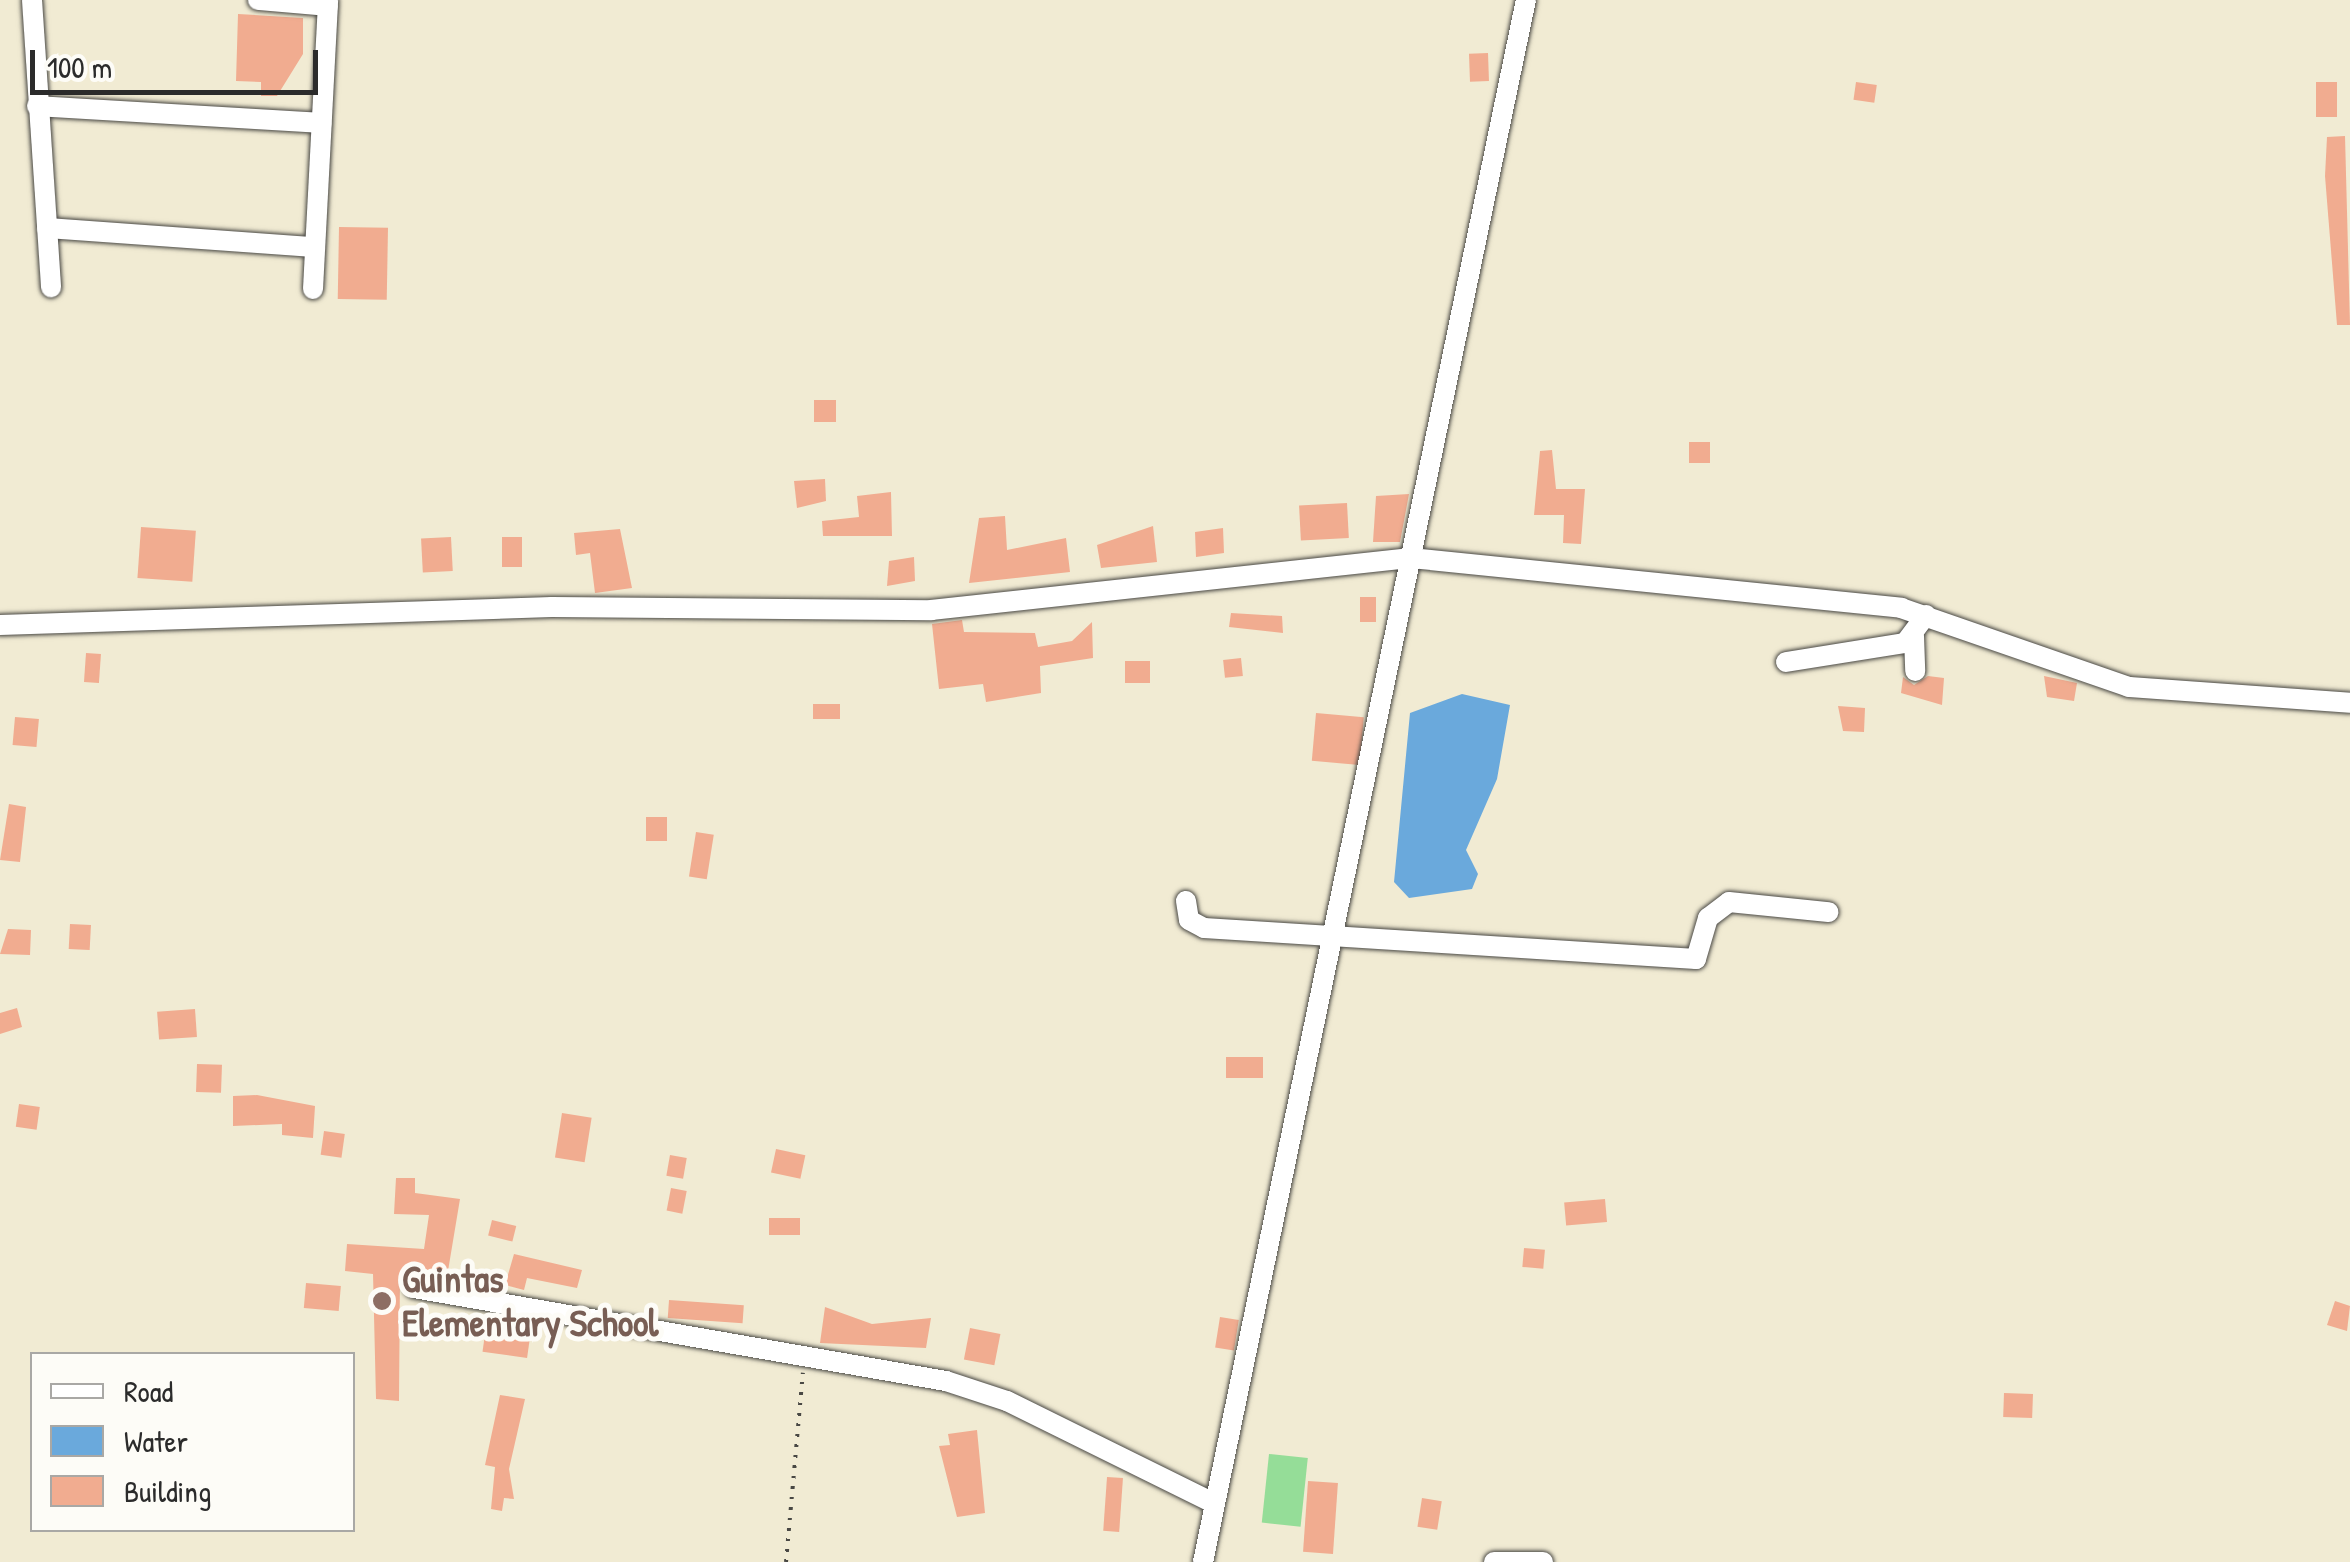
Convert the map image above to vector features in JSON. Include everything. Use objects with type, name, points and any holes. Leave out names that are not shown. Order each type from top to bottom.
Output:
[{"type":"street","points":[[32,0],[51,287]]},
{"type":"street","points":[[258,0],[328,3],[312,289]]},
{"type":"street","points":[[1203,1562],[1526,0]]},
{"type":"street","points":[[37,106],[321,123]]},
{"type":"street","points":[[47,228],[314,248]]},
{"type":"street","points":[[0,625],[533,607],[931,610],[1410,558],[1926,615],[2129,687],[2350,703]]},
{"type":"street","points":[[1915,671],[1914,636],[1926,615]]},
{"type":"street","points":[[1786,662],[1914,636]]},
{"type":"street","points":[[1186,901],[1198,927],[1696,959],[1708,918],[1729,902],[1828,912]]},
{"type":"street","points":[[414,1288],[805,1354],[1006,1402],[1214,1504]]},
{"type":"street","points":[[1494,1562],[1543,1562]]},
{"type":"path","points":[[786,1562],[805,1354]]},
{"type":"green space","points":[[1269,1454],[1308,1458],[1301,1527],[1262,1523]]},
{"type":"water","points":[[1462,694],[1510,705],[1497,779],[1466,850],[1478,874],[1472,889],[1409,898],[1394,882],[1410,713]]},
{"type":"building","points":[[238,14],[303,18],[303,54],[277,96],[261,96],[261,82],[236,81]]},
{"type":"building","points":[[1488,53],[1489,81],[1470,82],[1469,54]]},
{"type":"building","points":[[1856,82],[1877,85],[1874,103],[1853,100]]},
{"type":"building","points":[[2316,82],[2337,82],[2337,117],[2316,117]]},
{"type":"building","points":[[2345,136],[2350,325],[2337,325],[2325,176],[2327,137]]},
{"type":"building","points":[[339,227],[388,228],[387,300],[338,299]]},
{"type":"building","points":[[814,400],[836,400],[836,422],[814,422]]},
{"type":"building","points":[[1689,442],[1710,442],[1710,463],[1689,463]]},
{"type":"building","points":[[1552,450],[1556,489],[1585,489],[1581,544],[1563,543],[1564,515],[1534,515],[1540,451]]},
{"type":"building","points":[[825,479],[826,501],[797,508],[794,481]]},
{"type":"building","points":[[891,492],[892,536],[823,536],[822,521],[859,517],[857,496]]},
{"type":"building","points":[[1409,494],[1400,542],[1373,542],[1376,496]]},
{"type":"building","points":[[1347,503],[1349,538],[1301,540],[1299,506]]},
{"type":"building","points":[[1005,516],[1007,550],[1066,538],[1070,572],[969,583],[979,518]]},
{"type":"building","points":[[1153,526],[1157,562],[1101,568],[1097,545]]},
{"type":"building","points":[[141,527],[196,531],[192,582],[137,578]]},
{"type":"building","points":[[1223,528],[1224,553],[1196,557],[1195,532]]},
{"type":"building","points":[[620,529],[632,588],[595,593],[590,553],[576,555],[574,533]]},
{"type":"building","points":[[451,537],[453,571],[423,573],[421,539]]},
{"type":"building","points":[[502,537],[522,537],[522,567],[502,567]]},
{"type":"building","points":[[914,557],[915,581],[887,586],[889,561]]},
{"type":"building","points":[[1360,597],[1376,597],[1376,622],[1360,622]]},
{"type":"building","points":[[1231,613],[1282,616],[1283,633],[1229,627]]},
{"type":"building","points":[[962,620],[964,632],[1035,633],[1038,647],[1072,641],[1092,622],[1093,658],[1040,666],[1041,693],[986,702],[983,684],[939,689],[932,624]]},
{"type":"building","points":[[86,653],[101,654],[99,683],[84,682]]},
{"type":"building","points":[[1241,658],[1243,676],[1225,678],[1223,660]]},
{"type":"building","points":[[1125,661],[1150,661],[1150,683],[1125,683]]},
{"type":"building","points":[[1928,676],[1944,678],[1942,705],[1901,693],[1903,677],[1914,685]]},
{"type":"building","points":[[2044,676],[2077,683],[2074,701],[2047,697]]},
{"type":"building","points":[[813,704],[840,704],[840,719],[813,719]]},
{"type":"building","points":[[1838,706],[1865,708],[1864,732],[1843,731]]},
{"type":"building","points":[[1316,713],[1364,717],[1360,765],[1312,761]]},
{"type":"building","points":[[15,717],[39,719],[36,747],[13,745]]},
{"type":"building","points":[[9,804],[26,807],[20,862],[0,860]]},
{"type":"building","points":[[646,817],[667,817],[667,841],[646,841]]},
{"type":"building","points":[[696,832],[714,835],[707,879],[689,876]]},
{"type":"building","points":[[70,924],[91,925],[90,950],[69,949]]},
{"type":"building","points":[[8,929],[31,930],[30,955],[0,954]]},
{"type":"building","points":[[17,1008],[22,1027],[0,1034],[0,1013]]},
{"type":"building","points":[[195,1009],[197,1037],[159,1040],[157,1012]]},
{"type":"building","points":[[1226,1057],[1263,1057],[1263,1078],[1226,1078]]},
{"type":"building","points":[[197,1064],[222,1065],[221,1093],[196,1092]]},
{"type":"building","points":[[257,1095],[315,1106],[313,1138],[282,1135],[282,1124],[233,1126],[233,1096]]},
{"type":"building","points":[[19,1104],[40,1107],[37,1130],[16,1127]]},
{"type":"building","points":[[562,1113],[592,1118],[585,1162],[555,1157]]},
{"type":"building","points":[[324,1131],[345,1134],[341,1158],[321,1155]]},
{"type":"building","points":[[776,1149],[805,1155],[800,1179],[771,1172]]},
{"type":"building","points":[[670,1155],[687,1158],[683,1179],[666,1176]]},
{"type":"building","points":[[396,1178],[415,1178],[415,1193],[460,1199],[447,1277],[400,1273],[399,1401],[376,1399],[373,1274],[345,1271],[347,1244],[424,1249],[429,1215],[394,1214]]},
{"type":"building","points":[[671,1188],[687,1191],[682,1214],[667,1211]]},
{"type":"building","points":[[1605,1199],[1607,1222],[1566,1225],[1564,1203]]},
{"type":"building","points":[[769,1218],[800,1218],[800,1235],[769,1235]]},
{"type":"building","points":[[492,1220],[516,1226],[512,1242],[488,1236]]},
{"type":"building","points":[[1524,1248],[1545,1250],[1543,1269],[1522,1267]]},
{"type":"building","points":[[514,1254],[582,1270],[577,1288],[527,1278],[524,1290],[505,1285]]},
{"type":"building","points":[[306,1283],[341,1286],[339,1311],[304,1308]]},
{"type":"building","points":[[669,1300],[744,1305],[743,1323],[668,1318]]},
{"type":"building","points":[[2335,1301],[2350,1306],[2347,1331],[2327,1325]]},
{"type":"building","points":[[825,1307],[872,1324],[931,1318],[926,1348],[820,1343]]},
{"type":"building","points":[[1220,1317],[1239,1320],[1234,1351],[1215,1348]]},
{"type":"building","points":[[486,1327],[531,1333],[527,1358],[483,1352]]},
{"type":"building","points":[[970,1328],[1000,1334],[994,1365],[964,1359]]},
{"type":"building","points":[[2004,1393],[2033,1394],[2032,1418],[2003,1417]]},
{"type":"building","points":[[500,1395],[525,1399],[509,1469],[514,1499],[504,1498],[502,1511],[491,1509],[495,1467],[485,1465]]},
{"type":"building","points":[[977,1430],[985,1513],[957,1517],[939,1446],[950,1445],[948,1434]]},
{"type":"building","points":[[1107,1477],[1123,1478],[1119,1532],[1103,1531]]},
{"type":"building","points":[[1308,1481],[1338,1483],[1333,1554],[1303,1552]]},
{"type":"building","points":[[1422,1498],[1442,1501],[1437,1530],[1417,1527]]},
{"type":"place","name":"Guintas Elementary School","points":[[382,1301]]}]
